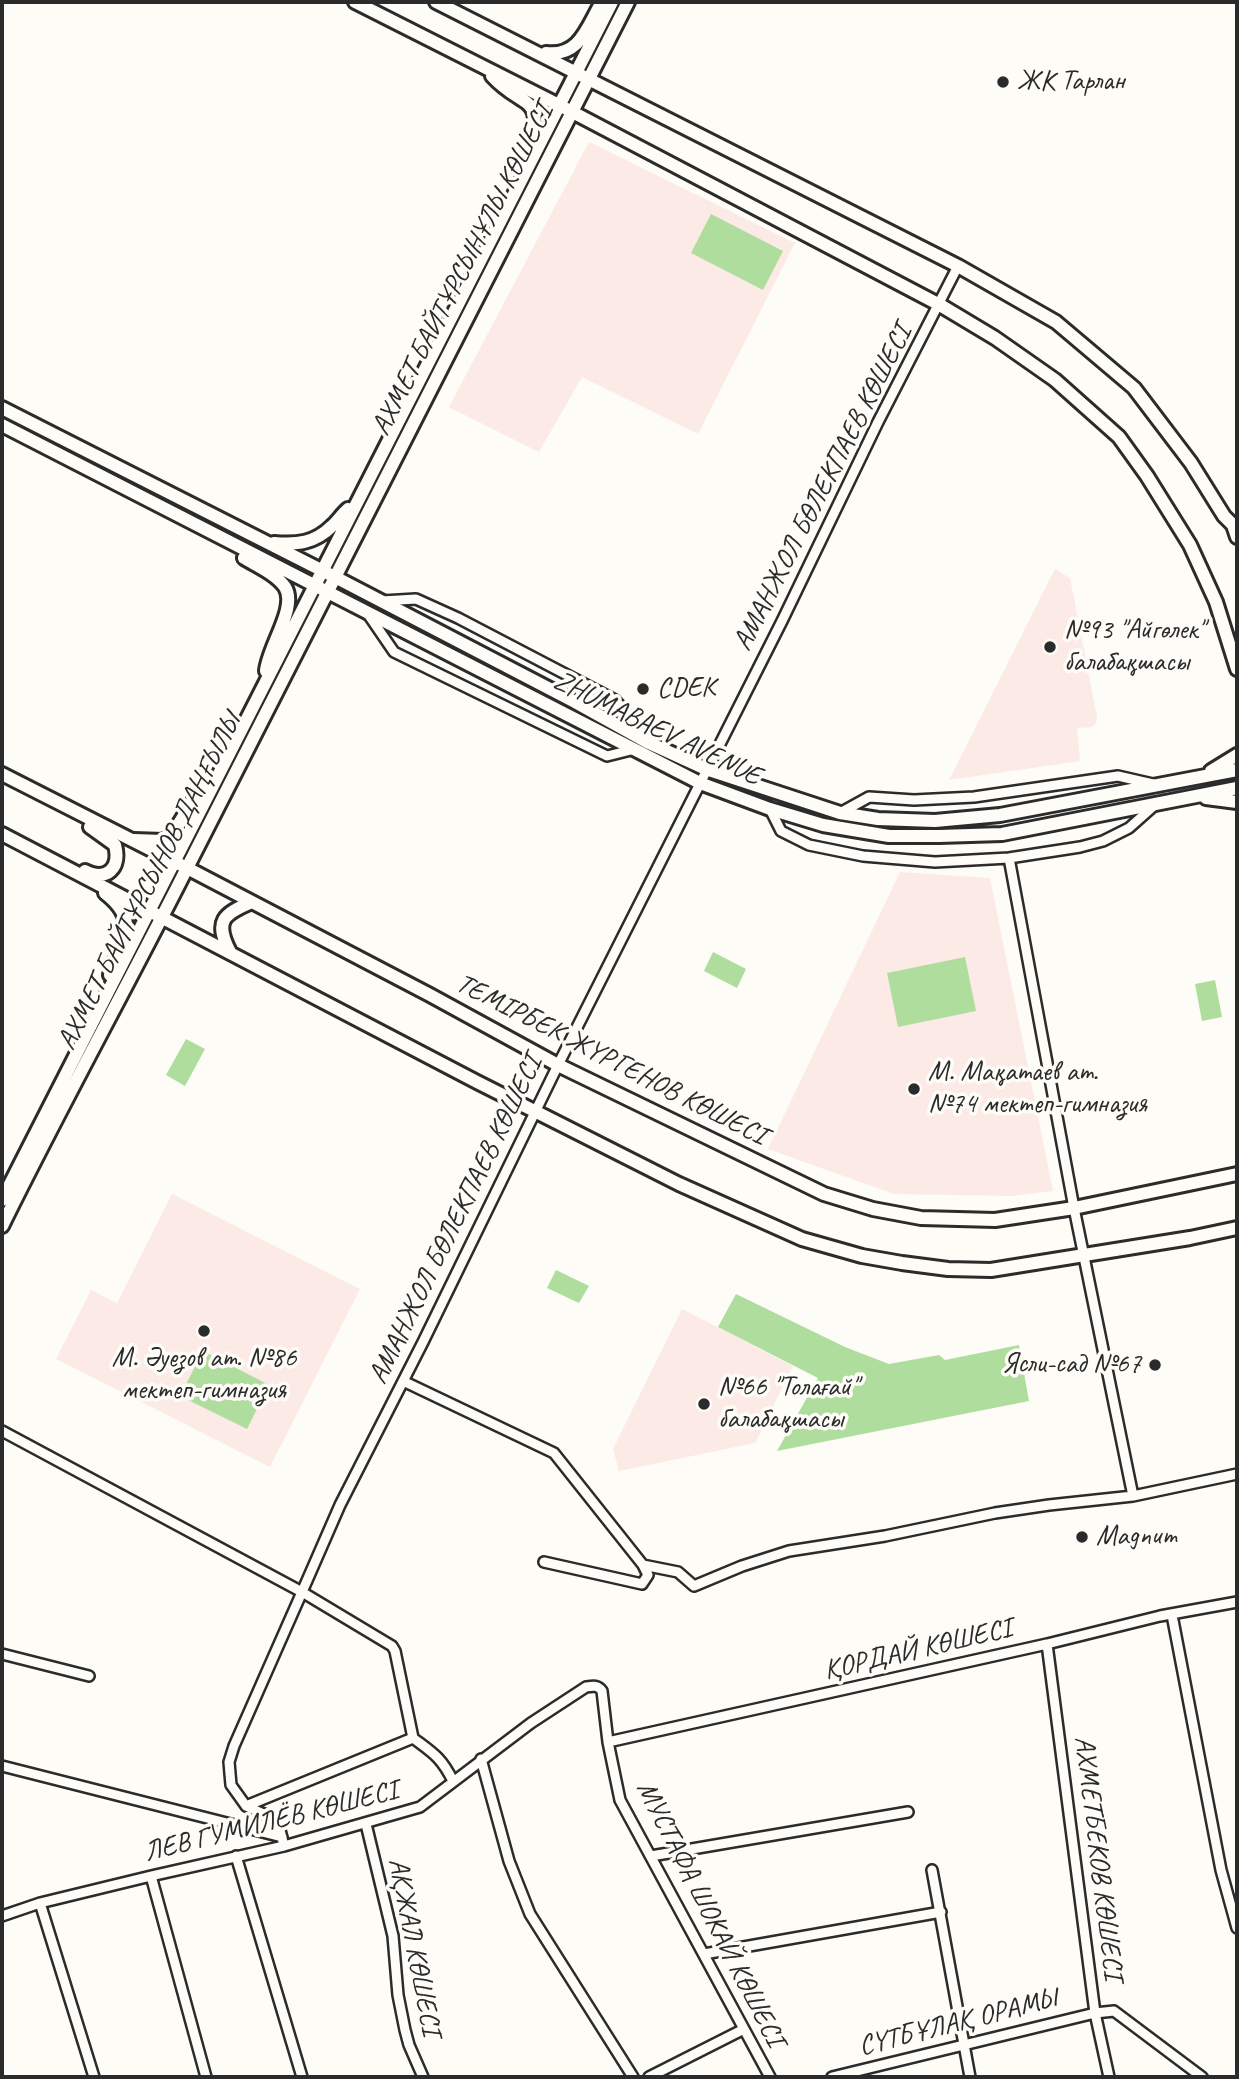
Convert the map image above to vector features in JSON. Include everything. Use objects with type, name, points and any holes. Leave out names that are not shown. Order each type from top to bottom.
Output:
[{"type":"street","points":[[355,2],[559,105],[940,305],[995,338],[1055,380],[1119,437],[1147,476],[1190,545],[1216,601],[1237,669]]},
{"type":"street","points":[[436,2],[958,266],[1056,322],[1133,388],[1191,463],[1224,516],[1233,525],[1237,537]]},
{"type":"street","points":[[536,52],[561,55],[572,47],[581,39],[602,2]]},
{"type":"street","name":"АХМЕТ БАЙТҰРСЫНҰЛЫ КӨШЕСІ","points":[[330,553],[612,2]]},
{"type":"street","name":"АХМЕТ БАЙТҰРСЫНҰЛЫ КӨШЕСІ","points":[[342,560],[628,2]]},
{"type":"street","points":[[483,66],[497,82],[531,106],[536,114],[533,140],[521,179]]},
{"type":"street","name":"АМАНЖОЛ БӨЛЕКПАЕВ КӨШЕСІ","points":[[246,1806],[232,1784],[229,1762],[234,1746],[340,1506],[958,266]]},
{"type":"street","name":"ZHUMABAEV AVENUE","points":[[2,408],[327,573],[647,741],[706,769],[840,813],[935,821],[1000,815],[1237,770]]},
{"type":"street","points":[[2,425],[223,539],[242,557],[274,576],[289,596],[288,608],[267,662],[264,685]]},
{"type":"street","points":[[266,543],[295,545],[316,539],[356,502]]},
{"type":"street","name":"ZHUMABAEV AVENUE","points":[[223,539],[700,783],[823,825],[889,836],[1002,834],[1237,788]]},
{"type":"street","name":"АХМЕТ БАЙТҰРСЫНОВ ДАҢҒЫЛЫ","points":[[2,1226],[4,1206],[99,1009],[155,914],[187,868],[327,573],[330,553]]},
{"type":"street","name":"АХМЕТ БАЙТҰРСЫНОВ ДАҢҒЫЛЫ","points":[[327,573],[342,560]]},
{"type":"street","name":"АХМЕТ БАЙТҰРСЫНОВ ДАҢҒЫЛЫ","points":[[4,1206],[48,1133],[155,914],[174,861],[264,685],[320,588]]},
{"type":"street","points":[[379,601],[416,598],[615,700],[647,741]]},
{"type":"street","points":[[368,612],[394,652],[607,755],[635,749]]},
{"type":"street","points":[[1175,782],[1208,773],[1237,755]]},
{"type":"street","points":[[131,840],[163,841],[172,835],[193,801],[225,762]]},
{"type":"street","name":"ТЕМІРБЕК ЖҮРГЕНОВ КӨШЕСІ","points":[[2,775],[174,861],[558,1065],[814,1190],[873,1209],[921,1219],[995,1220],[1074,1208],[1237,1174]]},
{"type":"street","points":[[840,813],[869,797],[914,800],[974,797],[1118,776],[1158,785]]},
{"type":"street","points":[[15,840],[27,841],[93,874],[104,875],[112,870],[118,856],[115,845],[102,834],[58,810],[44,795]]},
{"type":"street","points":[[1195,796],[1237,802]]},
{"type":"street","points":[[770,809],[781,831],[809,845],[842,852],[935,862],[1009,858],[1103,841],[1129,828],[1156,803]]},
{"type":"street","points":[[2,834],[395,1040],[727,1207],[802,1239],[862,1256],[948,1269],[991,1270],[1237,1228]]},
{"type":"street","points":[[1009,858],[1074,1208],[1133,1496]]},
{"type":"street","points":[[95,882],[121,908],[127,925],[99,1009]]},
{"type":"street","points":[[230,952],[220,930],[223,920],[235,909],[252,902]]},
{"type":"street","points":[[403,1381],[554,1453],[648,1574],[642,1584],[544,1562]]},
{"type":"street","points":[[2,1431],[302,1592],[392,1646],[413,1738],[438,1756],[453,1781]]},
{"type":"street","points":[[643,1565],[678,1572],[694,1586],[742,1566],[789,1551],[885,1536],[995,1513],[1133,1496],[1237,1474]]},
{"type":"street","name":"ҚОРДАЙ КӨШЕСІ","points":[[608,1742],[1237,1602]]},
{"type":"street","points":[[1172,1615],[1221,1870],[1237,1927]]},
{"type":"street","name":"АХМЕТБЕКОВ КӨШЕСІ","points":[[1047,1644],[1095,2013],[1109,2077]]},
{"type":"street","points":[[2,1654],[89,1676]]},
{"type":"street","name":"ЛЕВ ГУМИЛЁВ КӨШЕСІ","points":[[2,1916],[40,1903],[366,1824],[420,1807],[531,1723],[586,1687],[600,1687]]},
{"type":"street","name":"МУСТАФА ШОКАЙ КӨШЕСІ","points":[[600,1687],[620,1800],[770,2077]]},
{"type":"street","points":[[246,1806],[413,1738]]},
{"type":"street","points":[[481,1759],[509,1861],[530,1914],[633,2077]]},
{"type":"street","points":[[2,1766],[283,1842],[275,1821],[246,1806]]},
{"type":"street","points":[[651,1856],[908,1812]]},
{"type":"street","name":"АҚЖАЛ КӨШЕСІ","points":[[366,1824],[391,1927],[398,1995],[405,2030],[423,2077]]},
{"type":"street","points":[[236,1856],[302,2077]]},
{"type":"street","points":[[932,1870],[970,2077]]},
{"type":"street","points":[[151,1876],[206,2077]]},
{"type":"street","points":[[40,1903],[94,2077]]},
{"type":"street","points":[[704,1954],[941,1912]]},
{"type":"street","points":[[1095,2013],[1114,2011],[1202,2077]]},
{"type":"street","name":"CҮТБҰЛАҚ ОРАМЫ","points":[[832,2077],[1095,2013]]},
{"type":"street","points":[[649,2077],[744,2029]]},
{"type":"shaded area","points":[[589,142],[795,243],[698,434],[582,377],[539,452],[449,407]]},
{"type":"shaded area","name":"№93 \"Айгөлек\" балабақшасы","points":[[1055,569],[1070,578],[1097,717],[1092,727],[1077,728],[1080,761],[949,780]]},
{"type":"shaded area","name":"М. Мақатаев ат. №74 мектеп-гимназия","points":[[900,872],[990,878],[1053,1191],[1012,1196],[894,1194],[768,1149]]},
{"type":"shaded area","name":"М. Әуезов ат. №86 мектеп-гимназия","points":[[172,1194],[360,1289],[270,1467],[56,1359],[91,1290],[117,1303]]},
{"type":"shaded area","name":"№66 \"Толағай\" балабақшасы","points":[[682,1309],[793,1366],[755,1443],[619,1471],[613,1449]]},
{"type":"green space","points":[[711,214],[783,251],[763,290],[691,253]]},
{"type":"green space","points":[[713,952],[746,969],[737,988],[704,971]]},
{"type":"green space","points":[[965,957],[976,1011],[898,1027],[887,973]]},
{"type":"green space","points":[[1215,980],[1222,1017],[1202,1021],[1195,984]]},
{"type":"green space","points":[[186,1039],[205,1049],[185,1086],[166,1075]]},
{"type":"green space","points":[[556,1270],[589,1286],[579,1303],[547,1288]]},
{"type":"green space","points":[[736,1294],[845,1347],[889,1364],[939,1355],[945,1360],[1019,1345],[1029,1401],[777,1451],[818,1378],[718,1327]]},
{"type":"green space","points":[[203,1351],[269,1385],[247,1429],[180,1396]]},
{"type":"place","name":"ЖК Тарлан","points":[[1003,82]]},
{"type":"place","name":"№93 \"Айгөлек\" балабақшасы","points":[[1050,647]]},
{"type":"place","name":"CDEK","points":[[643,689]]},
{"type":"place","name":"М. Мақатаев ат. №74 мектеп-гимназия","points":[[914,1089]]},
{"type":"place","name":"М. Әуезов ат. №86 мектеп-гимназия","points":[[204,1331]]},
{"type":"place","name":"Ясли-сад №67","points":[[1155,1365]]},
{"type":"place","name":"№66 \"Толағай\" балабақшасы","points":[[704,1404]]},
{"type":"place","name":"Magnum","points":[[1082,1537]]}]
